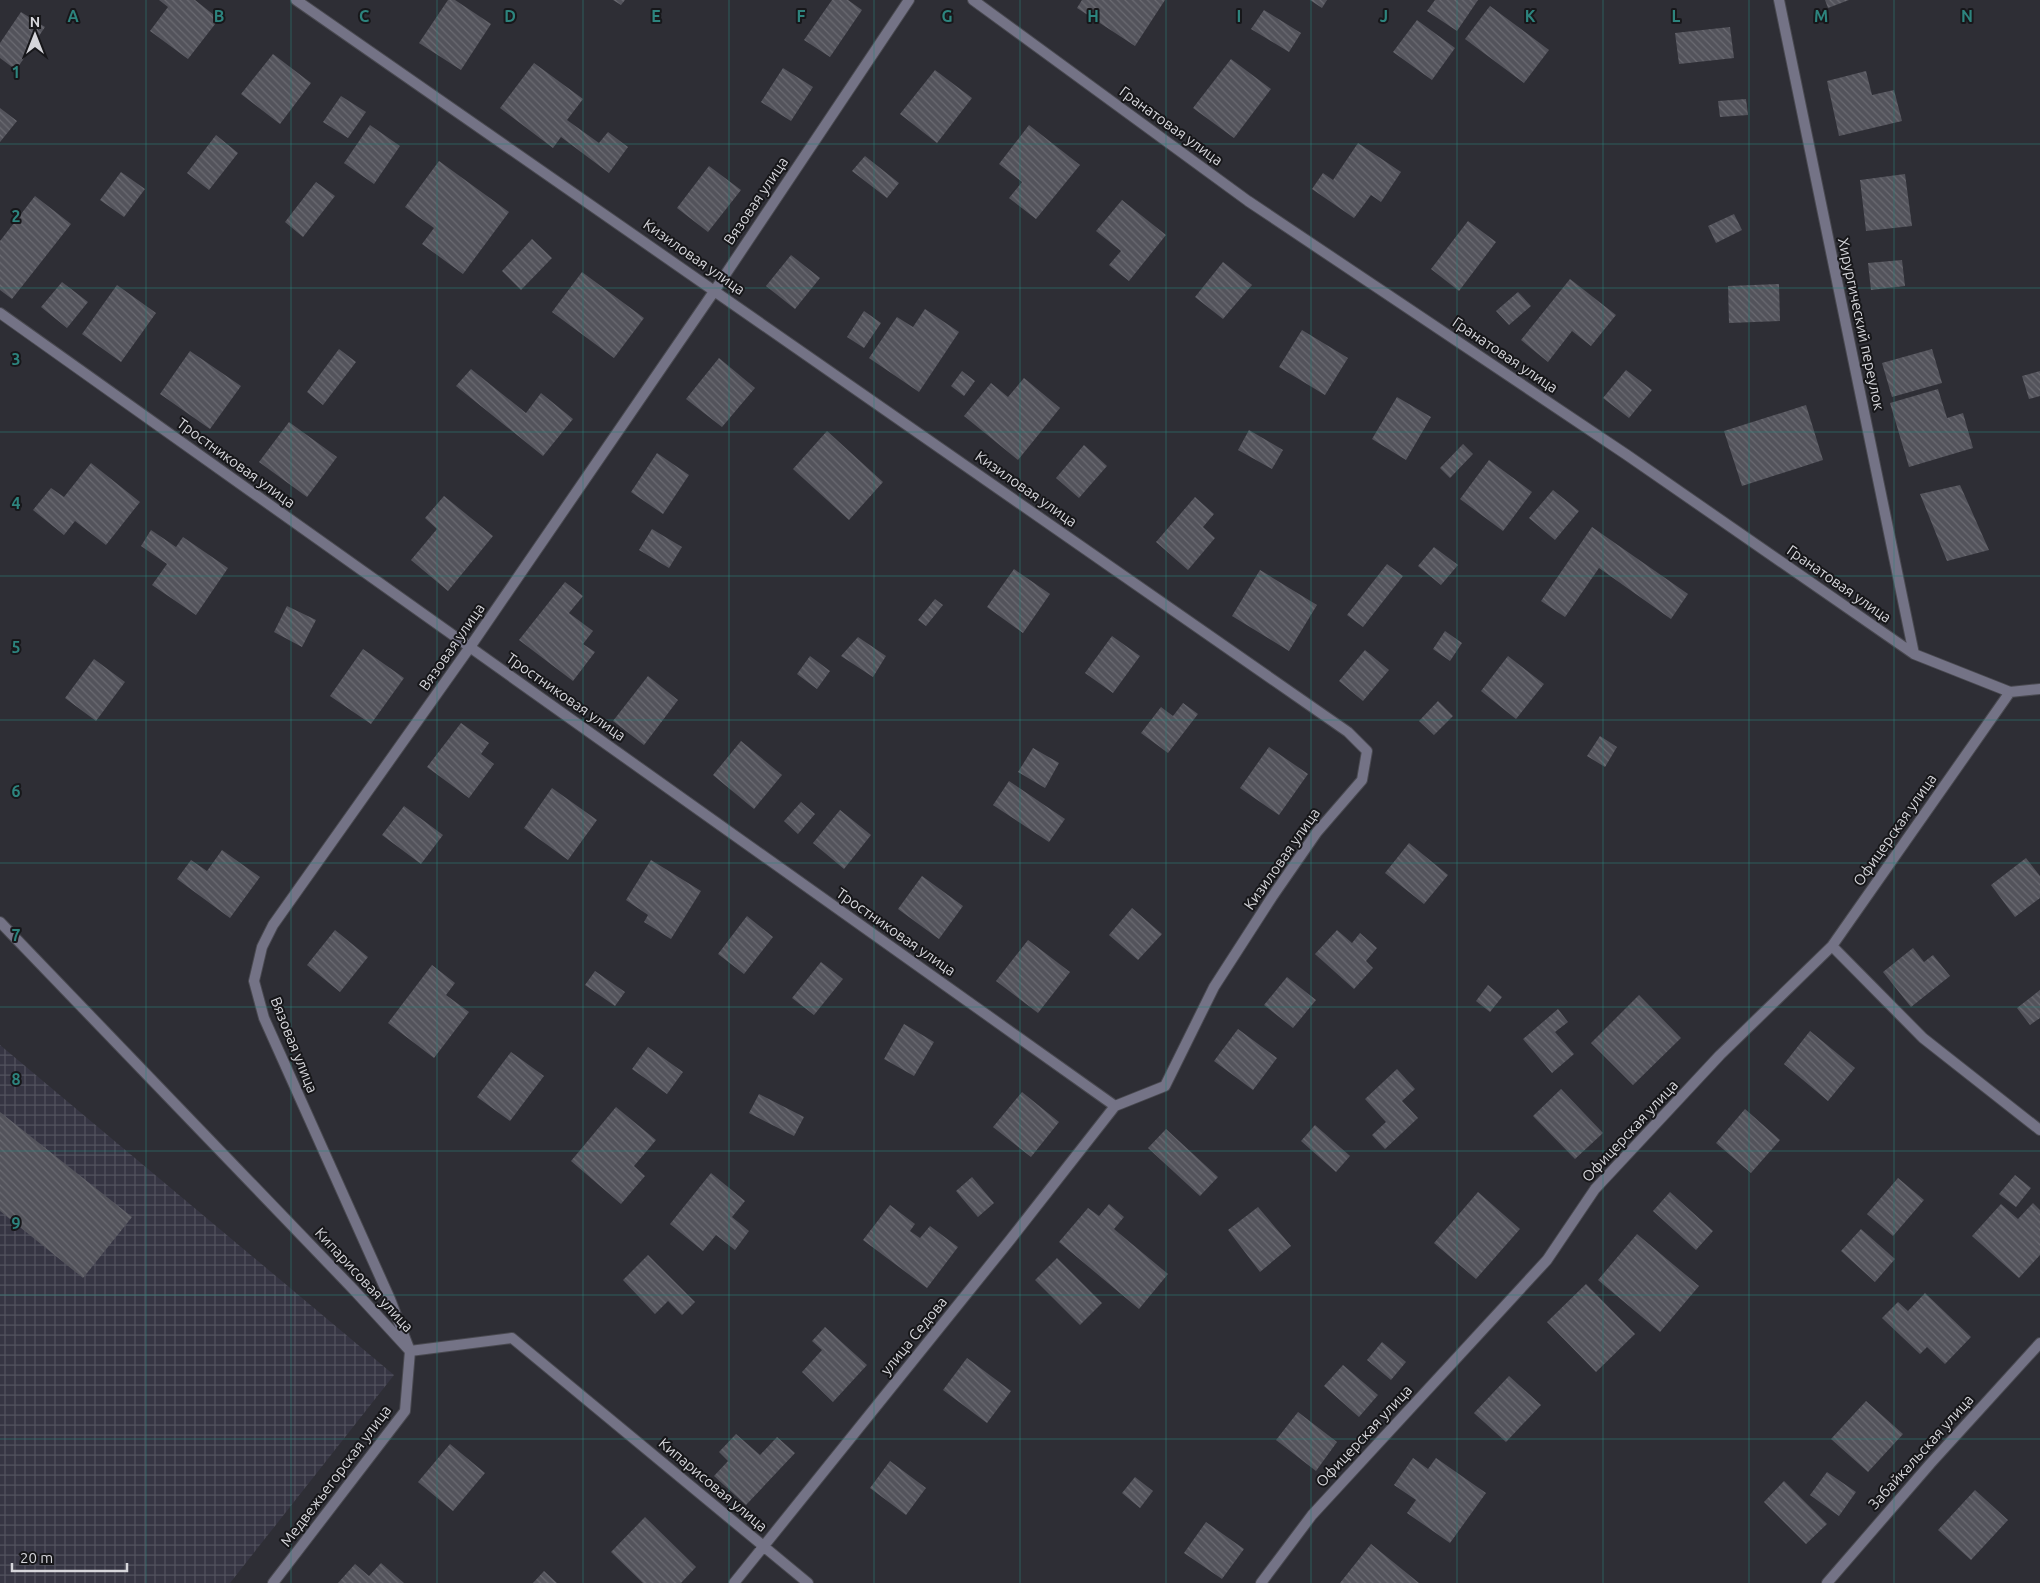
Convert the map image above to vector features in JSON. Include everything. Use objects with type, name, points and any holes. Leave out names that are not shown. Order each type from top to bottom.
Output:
[{"type":"street","name":"Кизиловая улица","points":[[296,0],[1340,726],[1367,751],[1362,780],[1317,832],[1266,905],[1214,987],[1165,1086],[1115,1106]]},
{"type":"street","name":"Вязовая улица","points":[[410,1351],[390,1299],[264,1018],[254,981],[262,947],[273,925],[470,647],[715,290],[909,0]]},
{"type":"street","name":"Гранатовая улица","points":[[973,0],[1248,201],[1618,450],[1914,654],[2010,692],[2040,689]]},
{"type":"street","name":"Хирургический переулок","points":[[1779,0],[1914,654]]},
{"type":"street","name":"Тростниковая улица","points":[[0,313],[1115,1106]]},
{"type":"street","name":"Офицерская улица","points":[[1261,1583],[1312,1514],[1547,1260],[1595,1189],[1720,1055],[1832,946],[2010,692]]},
{"type":"street","name":"Кипарисовая улица","points":[[0,922],[354,1289],[410,1351],[512,1338],[808,1583]]},
{"type":"street","points":[[1832,946],[1923,1038],[2040,1130]]},
{"type":"street","name":"улица Седова","points":[[734,1583],[1010,1240],[1115,1106]]},
{"type":"street","name":"Забайкальская улица","points":[[1827,1583],[1930,1464],[2040,1343]]},
{"type":"street","name":"Медвежьегорская улица","points":[[273,1583],[405,1411],[410,1351]]},
{"type":"shaded area","points":[[0,1045],[394,1375],[230,1583],[0,1583]]},
{"type":"building","points":[[159,0],[195,0],[219,19],[188,59],[150,31],[168,7]]},
{"type":"building","points":[[448,0],[455,0],[491,24],[461,70],[419,43]]},
{"type":"building","points":[[613,0],[625,0],[621,5]]},
{"type":"building","points":[[832,0],[848,0],[862,10],[830,57],[804,40]]},
{"type":"building","points":[[1082,0],[1165,0],[1135,46],[1077,8]]},
{"type":"building","points":[[1310,0],[1327,0],[1322,8]]},
{"type":"building","points":[[1435,0],[1478,0],[1457,31],[1427,11]]},
{"type":"building","points":[[1825,0],[1849,0],[1828,8]]},
{"type":"building","points":[[1490,6],[1549,50],[1524,83],[1465,39]]},
{"type":"building","points":[[1264,10],[1301,33],[1289,52],[1251,29]]},
{"type":"building","points":[[21,12],[45,27],[16,70],[0,58],[0,43]]},
{"type":"building","points":[[1417,20],[1455,48],[1432,80],[1393,52]]},
{"type":"building","points":[[1730,27],[1734,58],[1679,64],[1675,33]]},
{"type":"building","points":[[273,54],[311,83],[280,124],[241,94]]},
{"type":"building","points":[[1231,59],[1271,89],[1234,138],[1193,108]]},
{"type":"building","points":[[534,63],[583,99],[567,120],[599,143],[608,132],[628,147],[609,173],[561,137],[553,148],[500,108]]},
{"type":"building","points":[[783,68],[813,87],[791,121],[761,102]]},
{"type":"building","points":[[935,70],[972,98],[937,143],[900,114]]},
{"type":"building","points":[[1866,71],[1872,95],[1894,90],[1902,121],[1839,136],[1827,81]]},
{"type":"building","points":[[341,96],[366,112],[348,138],[323,122]]},
{"type":"building","points":[[1746,99],[1748,115],[1720,117],[1718,101]]},
{"type":"building","points":[[0,108],[17,121],[0,142]]},
{"type":"building","points":[[370,125],[400,146],[374,184],[344,163]]},
{"type":"building","points":[[1029,125],[1080,165],[1036,219],[1009,198],[1022,182],[999,164]]},
{"type":"building","points":[[216,135],[238,153],[209,190],[187,173]]},
{"type":"building","points":[[1358,143],[1401,172],[1381,202],[1371,195],[1354,218],[1312,189],[1323,173],[1333,180]]},
{"type":"building","points":[[865,156],[899,183],[887,198],[852,171]]},
{"type":"building","points":[[439,161],[509,212],[463,274],[422,244],[434,228],[405,207]]},
{"type":"building","points":[[709,166],[741,190],[708,232],[677,208]]},
{"type":"building","points":[[121,172],[145,189],[124,217],[100,200]]},
{"type":"building","points":[[1905,174],[1912,226],[1866,231],[1860,180]]},
{"type":"building","points":[[316,182],[335,196],[303,237],[285,222]]},
{"type":"building","points":[[35,196],[71,224],[12,299],[0,290],[0,241]]},
{"type":"building","points":[[1122,200],[1166,235],[1129,281],[1109,265],[1121,251],[1096,231]]},
{"type":"building","points":[[1734,214],[1742,230],[1716,243],[1708,226]]},
{"type":"building","points":[[1468,221],[1496,242],[1459,291],[1431,269]]},
{"type":"building","points":[[532,239],[552,258],[521,290],[502,271]]},
{"type":"building","points":[[791,255],[820,278],[795,309],[766,286]]},
{"type":"building","points":[[1902,260],[1905,286],[1871,290],[1868,263]]},
{"type":"building","points":[[1223,262],[1252,285],[1223,319],[1195,297]]},
{"type":"building","points":[[582,272],[644,318],[614,358],[552,312]]},
{"type":"building","points":[[1570,279],[1616,315],[1591,346],[1572,331],[1548,362],[1521,340]]},
{"type":"building","points":[[62,282],[88,302],[67,328],[41,307]]},
{"type":"building","points":[[1779,284],[1780,321],[1729,323],[1728,286]]},
{"type":"building","points":[[117,285],[156,313],[121,362],[82,334]]},
{"type":"building","points":[[1518,292],[1531,306],[1509,325],[1496,311]]},
{"type":"building","points":[[925,309],[959,332],[919,392],[869,358],[897,317],[913,327]]},
{"type":"building","points":[[864,311],[881,323],[864,348],[847,337]]},
{"type":"building","points":[[1302,330],[1348,358],[1325,395],[1279,367]]},
{"type":"building","points":[[339,349],[356,362],[323,405],[307,392]]},
{"type":"building","points":[[1932,349],[1942,383],[1892,397],[1882,363]]},
{"type":"building","points":[[190,351],[241,386],[210,429],[160,394]]},
{"type":"building","points":[[719,358],[755,388],[722,427],[686,399]]},
{"type":"building","points":[[471,369],[526,413],[541,393],[573,419],[543,456],[456,386]]},
{"type":"building","points":[[1626,370],[1652,390],[1629,418],[1603,398]]},
{"type":"building","points":[[962,371],[975,381],[964,396],[951,386]]},
{"type":"building","points":[[2040,371],[2040,396],[2029,399],[2022,376]]},
{"type":"building","points":[[1024,378],[1060,408],[1018,460],[964,416],[991,383],[1008,397]]},
{"type":"building","points":[[1938,389],[1947,418],[1963,413],[1973,448],[1909,467],[1890,403]]},
{"type":"building","points":[[1397,397],[1431,417],[1406,460],[1372,439]]},
{"type":"building","points":[[1806,405],[1823,460],[1742,486],[1724,431]]},
{"type":"building","points":[[289,422],[337,457],[307,497],[259,462]]},
{"type":"building","points":[[1249,430],[1283,450],[1272,469],[1238,450]]},
{"type":"building","points":[[827,431],[883,482],[849,520],[793,469]]},
{"type":"building","points":[[1463,444],[1473,454],[1450,478],[1440,468]]},
{"type":"building","points":[[1084,445],[1107,466],[1079,498],[1056,478]]},
{"type":"building","points":[[657,453],[689,475],[663,514],[631,492]]},
{"type":"building","points":[[1489,460],[1532,492],[1503,531],[1460,499]]},
{"type":"building","points":[[91,463],[140,502],[106,545],[75,521],[64,535],[33,510],[51,488],[64,497]]},
{"type":"building","points":[[1960,485],[1989,550],[1947,561],[1920,494]]},
{"type":"building","points":[[1553,490],[1579,511],[1555,540],[1529,518]]},
{"type":"building","points":[[444,496],[493,536],[448,591],[411,560],[437,529],[425,518]]},
{"type":"building","points":[[1195,497],[1214,514],[1203,527],[1215,538],[1188,570],[1156,542]]},
{"type":"building","points":[[1592,527],[1688,594],[1671,619],[1599,568],[1565,617],[1541,601]]},
{"type":"building","points":[[652,529],[682,547],[669,568],[639,550]]},
{"type":"building","points":[[151,530],[176,547],[183,537],[228,568],[196,615],[152,585],[167,564],[141,546]]},
{"type":"building","points":[[1434,547],[1458,565],[1441,585],[1418,566]]},
{"type":"building","points":[[1387,564],[1403,576],[1363,627],[1347,615]]},
{"type":"building","points":[[1014,569],[1050,594],[1023,633],[987,607]]},
{"type":"building","points":[[1260,570],[1317,605],[1289,651],[1232,616]]},
{"type":"building","points":[[565,582],[583,596],[569,613],[593,631],[583,644],[595,652],[573,681],[519,640]]},
{"type":"building","points":[[935,599],[943,605],[926,626],[918,620]]},
{"type":"building","points":[[287,606],[316,620],[302,647],[274,632]]},
{"type":"building","points":[[1445,631],[1462,643],[1450,661],[1433,649]]},
{"type":"building","points":[[1112,636],[1140,656],[1113,693],[1085,673]]},
{"type":"building","points":[[858,637],[886,656],[873,677],[841,656]]},
{"type":"building","points":[[363,649],[404,678],[371,724],[330,696]]},
{"type":"building","points":[[1365,650],[1389,670],[1363,701],[1339,681]]},
{"type":"building","points":[[810,656],[830,671],[817,689],[797,674]]},
{"type":"building","points":[[1508,656],[1544,684],[1516,719],[1481,691]]},
{"type":"building","points":[[94,659],[125,682],[96,721],[65,698]]},
{"type":"building","points":[[648,676],[678,700],[644,745],[613,721]]},
{"type":"building","points":[[1438,701],[1453,716],[1434,735],[1419,721]]},
{"type":"building","points":[[1183,703],[1198,714],[1168,753],[1141,733],[1161,707],[1173,716]]},
{"type":"building","points":[[461,723],[489,743],[481,754],[494,764],[469,798],[427,767]]},
{"type":"building","points":[[1600,736],[1617,747],[1605,767],[1587,756]]},
{"type":"building","points":[[741,741],[782,775],[754,809],[713,775]]},
{"type":"building","points":[[1269,747],[1308,774],[1279,815],[1240,788]]},
{"type":"building","points":[[1033,748],[1059,763],[1045,788],[1018,772]]},
{"type":"building","points":[[1009,781],[1065,819],[1049,842],[993,805]]},
{"type":"building","points":[[552,788],[597,820],[568,860],[524,828]]},
{"type":"building","points":[[801,802],[815,814],[798,834],[784,821]]},
{"type":"building","points":[[404,806],[443,835],[421,864],[382,835]]},
{"type":"building","points":[[840,810],[871,835],[844,869],[813,843]]},
{"type":"building","points":[[1409,843],[1448,875],[1424,904],[1385,873]]},
{"type":"building","points":[[222,850],[260,877],[230,918],[177,879],[191,860],[207,871]]},
{"type":"building","points":[[2026,858],[2040,876],[2040,898],[2015,917],[1991,885]]},
{"type":"building","points":[[651,860],[701,891],[671,939],[644,922],[648,915],[626,900]]},
{"type":"building","points":[[922,876],[963,906],[939,939],[898,909]]},
{"type":"building","points":[[1132,908],[1162,934],[1138,960],[1109,935]]},
{"type":"building","points":[[747,916],[773,937],[744,974],[718,954]]},
{"type":"building","points":[[335,930],[368,957],[340,992],[307,965]]},
{"type":"building","points":[[1337,930],[1352,943],[1360,933],[1377,948],[1366,961],[1373,968],[1354,989],[1315,954]]},
{"type":"building","points":[[1028,940],[1070,972],[1038,1013],[996,981]]},
{"type":"building","points":[[1913,948],[1924,962],[1933,955],[1950,976],[1911,1007],[1883,972]]},
{"type":"building","points":[[821,962],[843,979],[814,1015],[792,998]]},
{"type":"building","points":[[432,965],[455,983],[446,995],[469,1012],[434,1058],[388,1023]]},
{"type":"building","points":[[595,971],[625,992],[615,1006],[585,985]]},
{"type":"building","points":[[1287,977],[1316,1000],[1293,1028],[1264,1005]]},
{"type":"building","points":[[1488,985],[1502,997],[1490,1012],[1476,1001]]},
{"type":"building","points":[[2040,990],[2040,1018],[2030,1025],[2017,1008]]},
{"type":"building","points":[[1639,995],[1681,1038],[1633,1085],[1591,1043]]},
{"type":"building","points":[[1558,1009],[1568,1022],[1555,1032],[1574,1054],[1552,1073],[1523,1039]]},
{"type":"building","points":[[904,1024],[934,1042],[914,1076],[884,1059]]},
{"type":"building","points":[[1238,1029],[1277,1058],[1253,1090],[1214,1061]]},
{"type":"building","points":[[1810,1031],[1855,1068],[1828,1101],[1784,1064]]},
{"type":"building","points":[[648,1047],[683,1072],[667,1094],[632,1069]]},
{"type":"building","points":[[511,1052],[544,1076],[510,1121],[477,1097]]},
{"type":"building","points":[[1397,1069],[1415,1089],[1402,1101],[1418,1118],[1385,1149],[1372,1135],[1386,1122],[1365,1099]]},
{"type":"building","points":[[1561,1089],[1603,1133],[1575,1159],[1533,1116]]},
{"type":"building","points":[[1022,1092],[1059,1122],[1031,1157],[993,1127]]},
{"type":"building","points":[[759,1094],[804,1117],[794,1136],[749,1113]]},
{"type":"building","points":[[616,1107],[656,1140],[634,1166],[645,1176],[621,1204],[571,1161]]},
{"type":"building","points":[[1745,1109],[1780,1140],[1751,1173],[1716,1143]]},
{"type":"building","points":[[0,1112],[132,1217],[83,1278],[0,1211]]},
{"type":"building","points":[[1315,1125],[1350,1156],[1336,1172],[1301,1141]]},
{"type":"building","points":[[1166,1129],[1218,1177],[1200,1196],[1148,1148]]},
{"type":"building","points":[[711,1173],[745,1201],[732,1217],[749,1231],[735,1250],[716,1235],[703,1251],[670,1224]]},
{"type":"building","points":[[2015,1175],[2031,1188],[2016,1207],[1999,1194]]},
{"type":"building","points":[[972,1177],[994,1203],[978,1217],[956,1191]]},
{"type":"building","points":[[1898,1178],[1924,1200],[1893,1236],[1867,1214]]},
{"type":"building","points":[[1478,1192],[1520,1229],[1476,1279],[1434,1243]]},
{"type":"building","points":[[1670,1192],[1713,1231],[1696,1250],[1653,1211]]},
{"type":"building","points":[[2033,1203],[2040,1210],[2040,1255],[2019,1278],[1972,1236],[2001,1204],[2018,1219]]},
{"type":"building","points":[[1109,1204],[1124,1217],[1114,1229],[1168,1274],[1139,1309],[1059,1242],[1088,1208],[1099,1216]]},
{"type":"building","points":[[890,1205],[915,1224],[910,1231],[920,1238],[930,1226],[958,1247],[927,1288],[863,1240]]},
{"type":"building","points":[[1258,1207],[1291,1246],[1260,1272],[1228,1230]]},
{"type":"building","points":[[1861,1229],[1895,1259],[1875,1282],[1841,1251]]},
{"type":"building","points":[[1637,1234],[1699,1286],[1660,1332],[1598,1280]]},
{"type":"building","points":[[648,1255],[695,1302],[682,1315],[668,1301],[655,1314],[623,1280]]},
{"type":"building","points":[[1057,1258],[1102,1303],[1080,1325],[1035,1280]]},
{"type":"building","points":[[1586,1284],[1635,1334],[1596,1372],[1547,1322]]},
{"type":"building","points":[[1925,1293],[1971,1337],[1945,1364],[1927,1347],[1920,1354],[1882,1318],[1898,1302],[1908,1311]]},
{"type":"building","points":[[825,1327],[867,1365],[833,1402],[802,1372],[822,1350],[812,1341]]},
{"type":"building","points":[[1382,1342],[1406,1362],[1391,1380],[1367,1360]]},
{"type":"building","points":[[967,1358],[1011,1391],[987,1423],[943,1390]]},
{"type":"building","points":[[1343,1365],[1378,1395],[1359,1417],[1324,1386]]},
{"type":"building","points":[[1509,1376],[1541,1405],[1506,1442],[1474,1413]]},
{"type":"building","points":[[1866,1401],[1903,1434],[1868,1472],[1831,1439]]},
{"type":"building","points":[[1298,1412],[1337,1442],[1316,1471],[1276,1440]]},
{"type":"building","points":[[736,1434],[760,1455],[777,1437],[795,1453],[746,1505],[714,1476],[728,1461],[719,1452]]},
{"type":"building","points":[[450,1444],[485,1473],[453,1511],[418,1482]]},
{"type":"building","points":[[1413,1458],[1428,1469],[1436,1458],[1486,1493],[1450,1543],[1407,1513],[1416,1500],[1394,1485]]},
{"type":"building","points":[[890,1461],[926,1488],[906,1515],[870,1488]]},
{"type":"building","points":[[1827,1472],[1856,1492],[1839,1516],[1810,1495]]},
{"type":"building","points":[[1135,1477],[1153,1491],[1140,1508],[1122,1493]]},
{"type":"building","points":[[1784,1481],[1827,1524],[1806,1544],[1764,1502]]},
{"type":"building","points":[[1975,1490],[2008,1520],[1971,1560],[1938,1530]]},
{"type":"building","points":[[645,1517],[696,1567],[681,1583],[643,1583],[611,1552]]},
{"type":"building","points":[[1206,1522],[1244,1549],[1222,1579],[1184,1553]]},
{"type":"building","points":[[1371,1544],[1419,1583],[1340,1583]]},
{"type":"building","points":[[381,1563],[404,1583],[338,1583],[355,1564],[369,1576]]},
{"type":"building","points":[[544,1571],[557,1583],[533,1583]]}]
